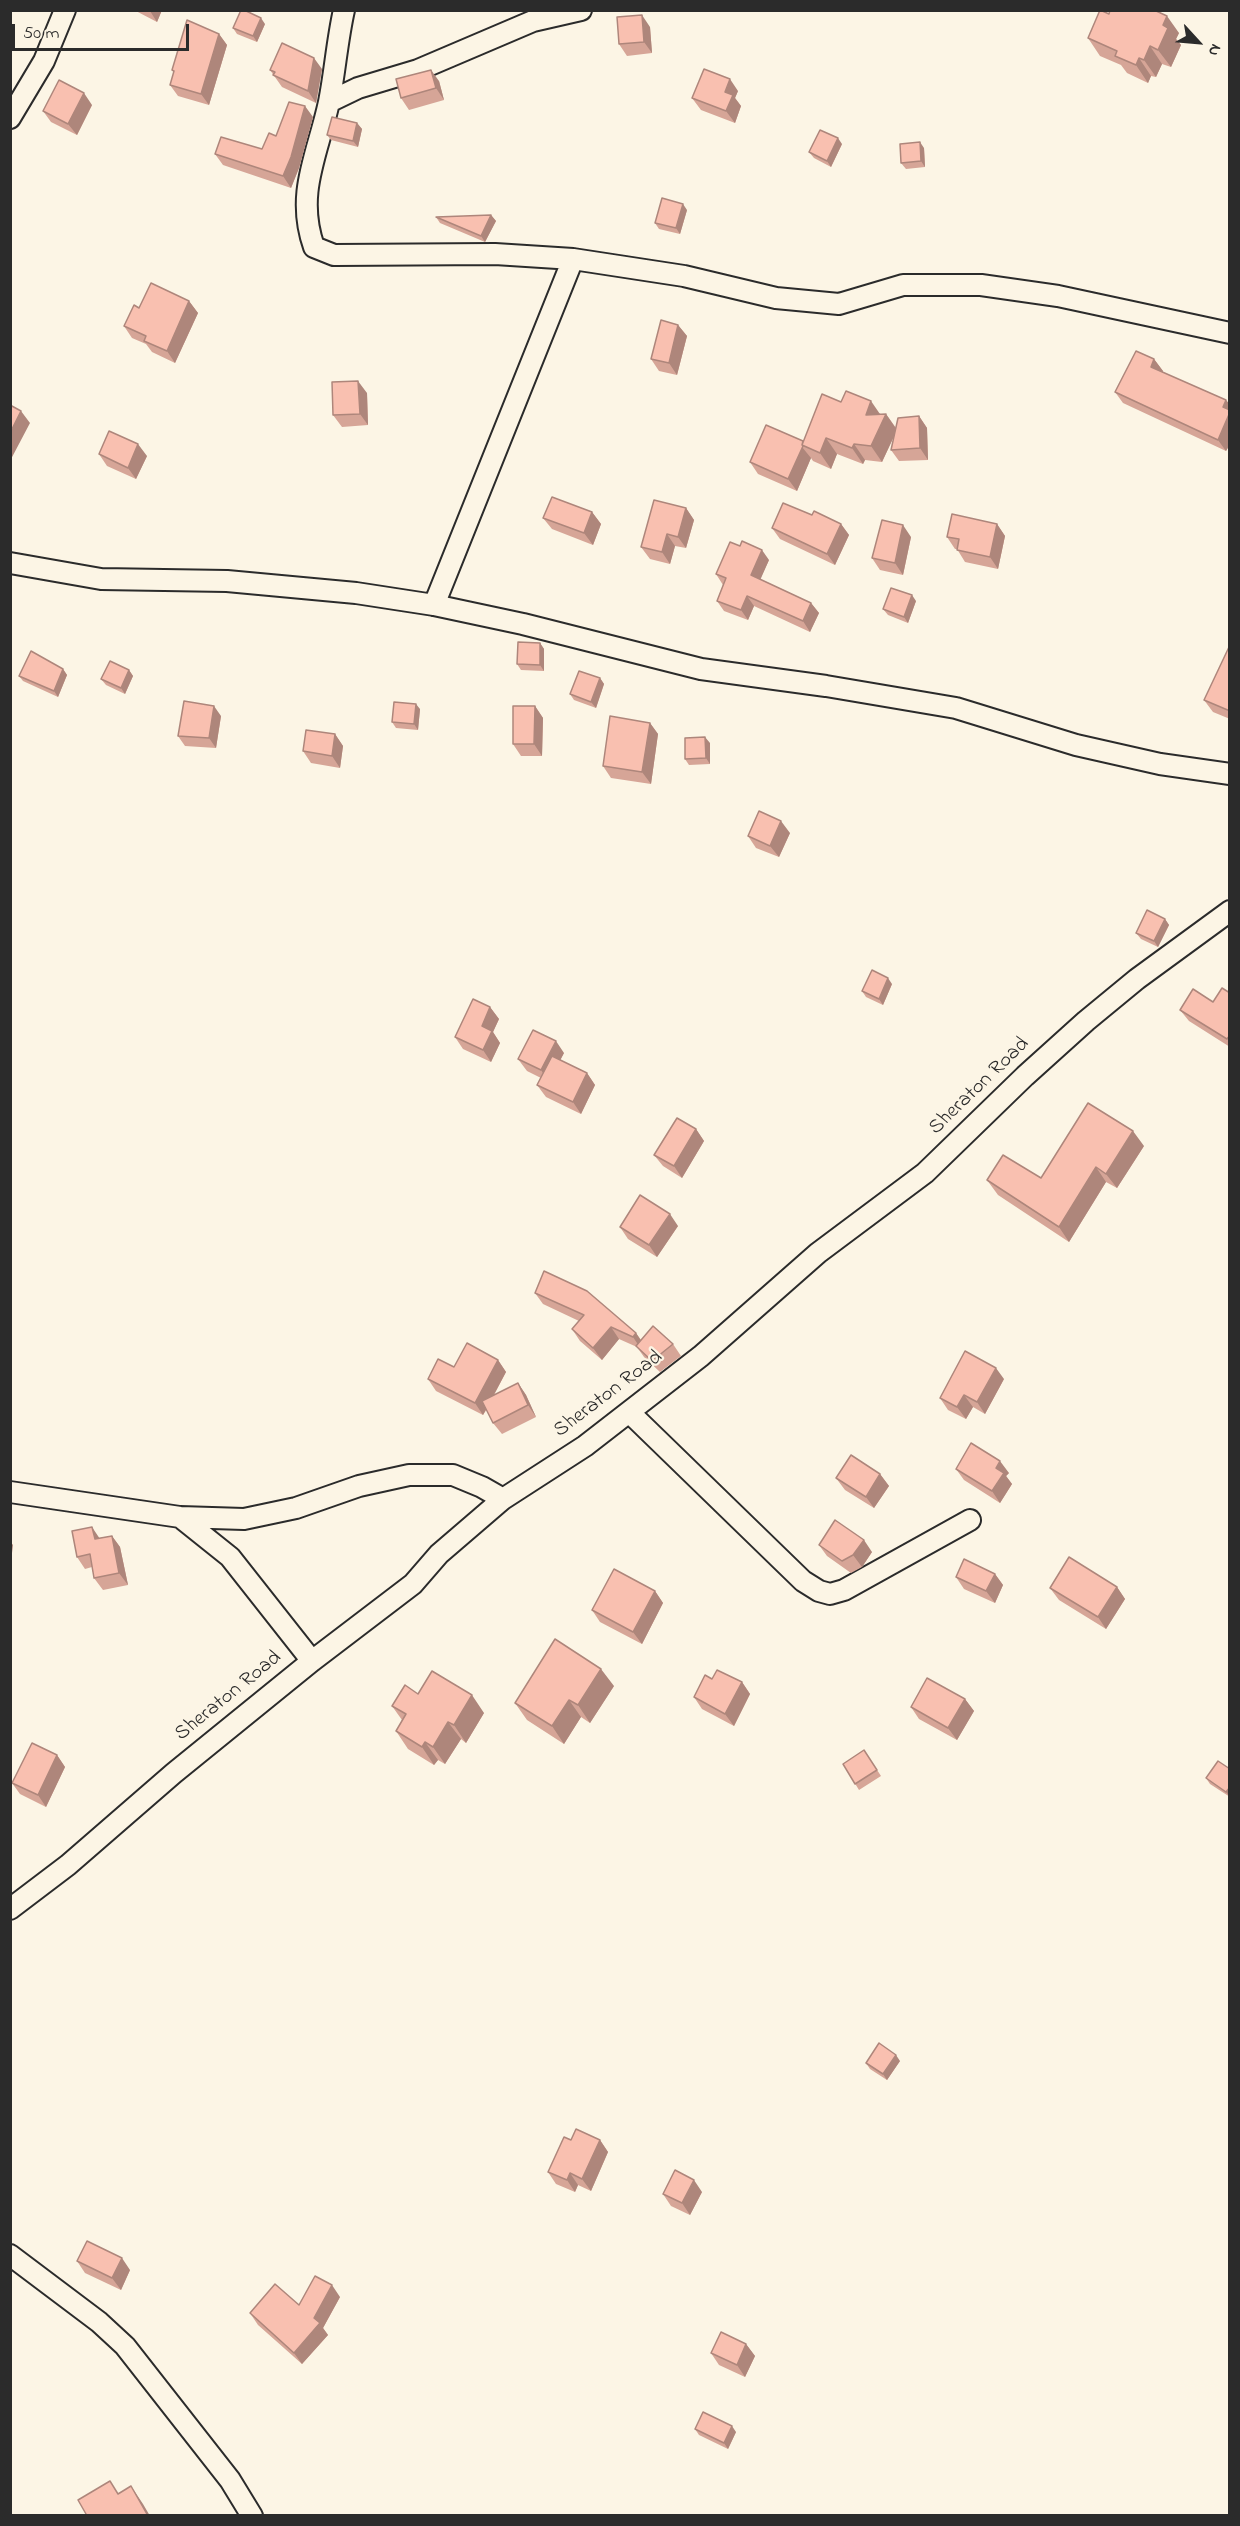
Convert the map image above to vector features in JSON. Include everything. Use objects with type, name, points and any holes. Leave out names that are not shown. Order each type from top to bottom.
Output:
[{"type":"street","points":[[10,118],[44,61],[65,10]]},
{"type":"street","points":[[344,10],[329,102],[308,181],[306,224],[314,247],[333,255],[495,254],[573,259],[684,276],[776,298],[839,304],[903,285],[981,285],[1058,296],[1230,333]]},
{"type":"street","points":[[329,102],[358,88],[418,70],[534,21],[582,10]]},
{"type":"street","points":[[434,605],[573,259]]},
{"type":"street","points":[[10,563],[101,579],[227,581],[356,592],[434,605],[523,624],[701,669],[826,686],[956,708],[1087,747],[1160,764],[1230,774]]},
{"type":"street","name":"Sheraton Road","points":[[10,1909],[68,1865],[174,1773],[312,1661],[413,1584],[439,1554],[503,1500],[585,1446],[700,1356],[818,1253],[925,1173],[1025,1076],[1137,979],[1230,912]]},
{"type":"street","points":[[628,1412],[761,1542],[803,1581],[819,1591],[830,1594],[844,1590],[970,1520]]},
{"type":"street","points":[[10,1492],[180,1516],[244,1520],[296,1508],[359,1486],[409,1475],[453,1474],[482,1487],[503,1500]]},
{"type":"street","points":[[180,1516],[230,1557],[312,1661]]},
{"type":"street","points":[[10,2255],[99,2322],[124,2346],[230,2480],[252,2516]]},
{"type":"building","points":[[241,10],[261,18],[253,36],[233,28]]},
{"type":"building","points":[[1100,10],[1109,14],[1110,10],[1154,10],[1167,16],[1163,25],[1168,28],[1158,50],[1150,46],[1144,60],[1139,58],[1136,65],[1115,56],[1117,51],[1088,38]]},
{"type":"building","points":[[642,15],[644,42],[619,44],[617,17]]},
{"type":"building","points":[[187,20],[219,34],[201,94],[170,85],[174,71],[172,70]]},
{"type":"building","points":[[282,43],[314,58],[308,91],[273,75],[275,72],[270,70]]},
{"type":"building","points":[[704,69],[730,79],[725,92],[733,95],[726,111],[692,98]]},
{"type":"building","points":[[431,70],[436,88],[401,98],[396,79]]},
{"type":"building","points":[[59,80],[84,93],[68,124],[43,111]]},
{"type":"building","points":[[289,102],[305,106],[291,157],[283,176],[215,154],[221,137],[262,149],[269,133],[276,136]]},
{"type":"building","points":[[332,117],[357,123],[353,141],[327,135]]},
{"type":"building","points":[[820,130],[838,138],[827,161],[809,152]]},
{"type":"building","points":[[920,142],[921,161],[901,163],[900,144]]},
{"type":"building","points":[[662,198],[683,204],[676,228],[655,223]]},
{"type":"building","points":[[491,215],[481,236],[436,217]]},
{"type":"building","points":[[151,283],[189,301],[167,351],[144,341],[146,336],[124,326],[134,305],[139,308]]},
{"type":"building","points":[[661,320],[678,325],[669,363],[651,359]]},
{"type":"building","points":[[1136,351],[1154,359],[1151,367],[1226,400],[1223,407],[1230,412],[1218,440],[1115,392]]},
{"type":"building","points":[[358,381],[360,414],[333,415],[332,382]]},
{"type":"building","points":[[846,391],[871,401],[866,415],[886,414],[871,446],[854,444],[852,448],[826,438],[820,453],[802,445],[822,394],[841,402]]},
{"type":"building","points":[[10,405],[21,411],[10,433]]},
{"type":"building","points":[[919,416],[920,448],[891,450],[898,418]]},
{"type":"building","points":[[766,425],[803,441],[803,446],[788,479],[750,462]]},
{"type":"building","points":[[109,431],[138,444],[128,468],[99,454]]},
{"type":"building","points":[[552,497],[592,512],[584,533],[543,518]]},
{"type":"building","points":[[654,500],[686,508],[678,537],[667,534],[662,552],[641,547]]},
{"type":"building","points":[[783,503],[812,515],[814,511],[841,524],[827,554],[772,528]]},
{"type":"building","points":[[952,514],[997,524],[990,557],[957,550],[959,539],[947,537]]},
{"type":"building","points":[[882,520],[903,525],[895,563],[872,558]]},
{"type":"building","points":[[742,541],[762,550],[751,575],[811,603],[803,621],[747,596],[741,610],[717,601],[726,578],[716,574],[730,542],[740,546]]},
{"type":"building","points":[[891,588],[912,595],[904,617],[883,609]]},
{"type":"building","points":[[518,642],[540,643],[540,665],[517,664]]},
{"type":"building","points":[[1230,647],[1230,711],[1204,700]]},
{"type":"building","points":[[31,651],[63,669],[54,691],[19,676]]},
{"type":"building","points":[[110,661],[129,670],[121,688],[101,679]]},
{"type":"building","points":[[579,671],[600,678],[591,702],[570,694]]},
{"type":"building","points":[[184,701],[214,706],[209,738],[178,736]]},
{"type":"building","points":[[394,702],[416,704],[414,724],[392,722]]},
{"type":"building","points":[[513,706],[535,706],[534,744],[513,744]]},
{"type":"building","points":[[610,716],[650,723],[642,772],[603,766]]},
{"type":"building","points":[[306,730],[335,734],[332,756],[303,751]]},
{"type":"building","points":[[705,737],[706,758],[685,759],[685,738]]},
{"type":"building","points":[[759,811],[781,821],[770,846],[748,836]]},
{"type":"building","points":[[1147,910],[1165,919],[1154,941],[1136,933]]},
{"type":"building","points":[[872,970],[888,978],[879,999],[862,991]]},
{"type":"building","points":[[1222,988],[1230,993],[1230,1035],[1227,1039],[1180,1010],[1193,989],[1213,1002]]},
{"type":"building","points":[[473,999],[490,1007],[482,1026],[492,1031],[483,1050],[455,1037]]},
{"type":"building","points":[[533,1030],[556,1041],[541,1070],[518,1059]]},
{"type":"building","points":[[552,1056],[587,1073],[573,1102],[537,1085]]},
{"type":"building","points":[[1088,1103],[1133,1131],[1106,1174],[1096,1167],[1059,1227],[987,1180],[1003,1155],[1041,1178]]},
{"type":"building","points":[[677,1118],[696,1129],[674,1166],[654,1155]]},
{"type":"building","points":[[640,1195],[670,1214],[649,1245],[620,1227]]},
{"type":"building","points":[[544,1271],[587,1291],[636,1333],[633,1337],[611,1327],[593,1348],[572,1329],[584,1315],[535,1293]]},
{"type":"building","points":[[653,1326],[673,1344],[652,1361],[636,1346]]},
{"type":"building","points":[[467,1343],[498,1360],[475,1403],[428,1379],[438,1359],[454,1367]]},
{"type":"building","points":[[965,1351],[996,1368],[977,1402],[964,1395],[957,1407],[940,1398]]},
{"type":"building","points":[[518,1383],[528,1405],[493,1423],[482,1401]]},
{"type":"building","points":[[971,1443],[1000,1461],[996,1468],[1004,1473],[992,1491],[956,1469]]},
{"type":"building","points":[[851,1455],[880,1474],[866,1497],[836,1478]]},
{"type":"building","points":[[835,1520],[864,1540],[853,1555],[842,1561],[819,1545]]},
{"type":"building","points":[[92,1527],[95,1539],[112,1536],[119,1573],[94,1578],[90,1554],[77,1557],[72,1531]]},
{"type":"building","points":[[1069,1557],[1117,1587],[1098,1617],[1050,1588]]},
{"type":"building","points":[[964,1559],[995,1574],[986,1591],[956,1577]]},
{"type":"building","points":[[614,1569],[655,1591],[633,1632],[592,1610]]},
{"type":"building","points":[[555,1639],[601,1669],[578,1705],[569,1700],[552,1726],[515,1703]]},
{"type":"building","points":[[717,1670],[742,1682],[725,1714],[694,1697],[705,1675],[712,1679]]},
{"type":"building","points":[[432,1671],[472,1695],[454,1725],[448,1722],[433,1747],[425,1742],[422,1747],[396,1731],[406,1714],[392,1706],[405,1685],[418,1694]]},
{"type":"building","points":[[927,1678],[965,1699],[948,1728],[911,1707]]},
{"type":"building","points":[[32,1743],[57,1755],[38,1795],[12,1783]]},
{"type":"building","points":[[864,1750],[877,1770],[855,1784],[843,1764]]},
{"type":"building","points":[[1218,1761],[1230,1769],[1230,1787],[1226,1792],[1206,1778]]},
{"type":"building","points":[[879,2043],[896,2055],[883,2074],[866,2063]]},
{"type":"building","points":[[576,2129],[600,2140],[582,2179],[570,2173],[567,2180],[548,2172],[564,2137],[571,2140]]},
{"type":"building","points":[[675,2170],[694,2180],[682,2203],[663,2194]]},
{"type":"building","points":[[87,2241],[122,2258],[112,2278],[77,2261]]},
{"type":"building","points":[[315,2276],[332,2285],[314,2318],[320,2323],[294,2353],[250,2313],[275,2284],[299,2305]]},
{"type":"building","points":[[721,2332],[746,2344],[737,2365],[711,2353]]},
{"type":"building","points":[[703,2412],[732,2426],[724,2443],[695,2429]]},
{"type":"building","points":[[110,2481],[118,2494],[131,2486],[148,2516],[84,2516],[86,2514],[78,2500]]}]
